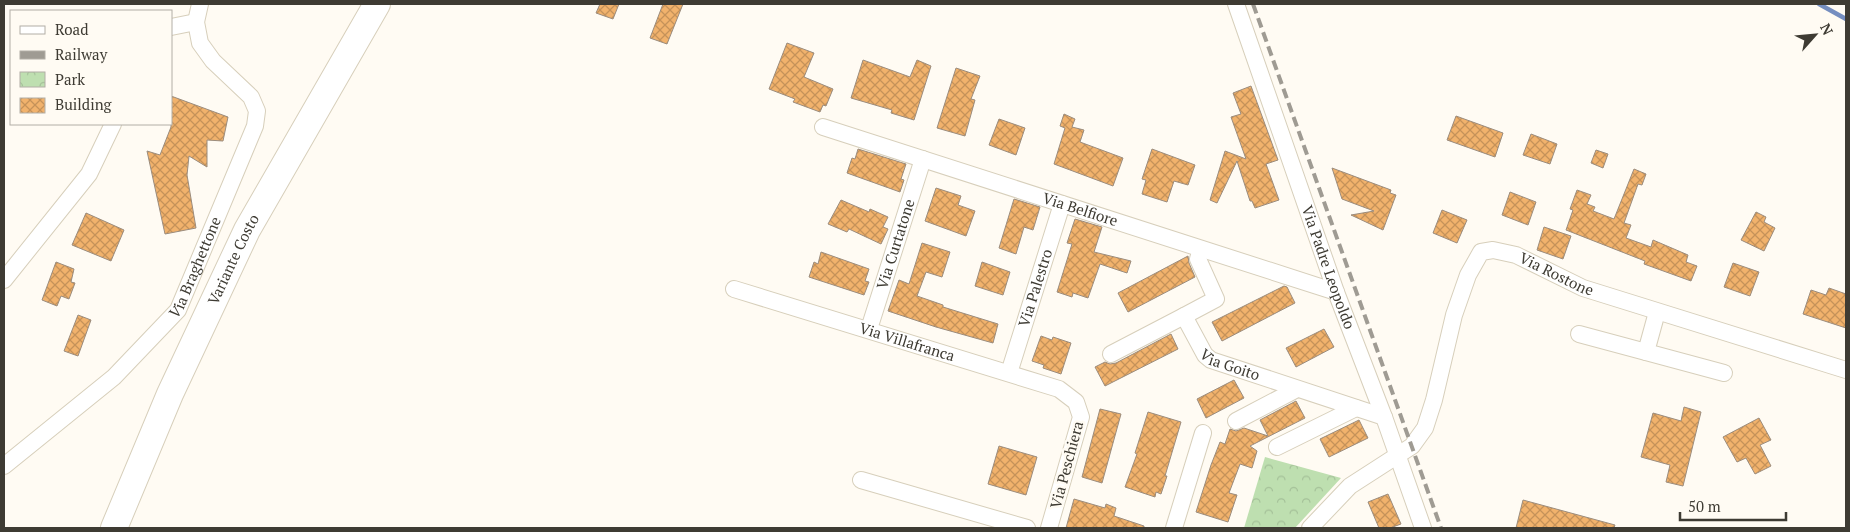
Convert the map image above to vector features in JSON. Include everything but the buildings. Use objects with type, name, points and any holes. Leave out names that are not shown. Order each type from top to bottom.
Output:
[{"type":"highway","name":"Variante Costo","points":[[114,528],[170,394],[247,230],[377,4]]},
{"type":"street","name":"Via Braghettone","points":[[4,466],[114,376],[178,310],[255,126],[257,111],[251,97],[212,61],[200,43],[196,22],[200,4]]},
{"type":"street","name":"Via Padre Leopoldo","points":[[1236,4],[1336,292],[1384,417],[1423,528]]},
{"type":"street","points":[[172,27],[196,22]]},
{"type":"street","points":[[4,280],[89,174],[113,125]]},
{"type":"street","name":"Via Belfiore","points":[[823,127],[1336,292]]},
{"type":"street","name":"Via Curtatone","points":[[869,329],[923,159]]},
{"type":"street","name":"Via Palestro","points":[[1009,373],[1062,204]]},
{"type":"street","points":[[1111,354],[1216,299],[1198,259],[1200,249]]},
{"type":"street","name":"Via Rostone","points":[[1397,456],[1412,446],[1425,428],[1434,400],[1454,315],[1468,275],[1482,252],[1493,250],[1516,255],[1583,288],[1846,370]]},
{"type":"street","name":"Via Villafranca","points":[[734,289],[1059,388],[1076,402]]},
{"type":"street","points":[[1646,352],[1657,312]]},
{"type":"street","name":"Via Goito","points":[[1184,316],[1205,355],[1211,360],[1384,417]]},
{"type":"street","points":[[1579,334],[1724,373]]},
{"type":"street","points":[[1236,421],[1297,389]]},
{"type":"street","name":"Via Peschiera","points":[[1049,528],[1081,417],[1076,402]]},
{"type":"street","points":[[1278,447],[1356,408]]},
{"type":"street","points":[[1174,528],[1203,433]]},
{"type":"street","points":[[1310,528],[1350,486],[1366,474],[1397,456]]},
{"type":"street","points":[[861,480],[1028,528]]},
{"type":"green space","points":[[1265,457],[1341,478],[1295,528],[1244,528]]},
{"type":"waterway","points":[[1819,4],[1846,19]]},
{"type":"railway","points":[[1253,4],[1441,528]]}]
